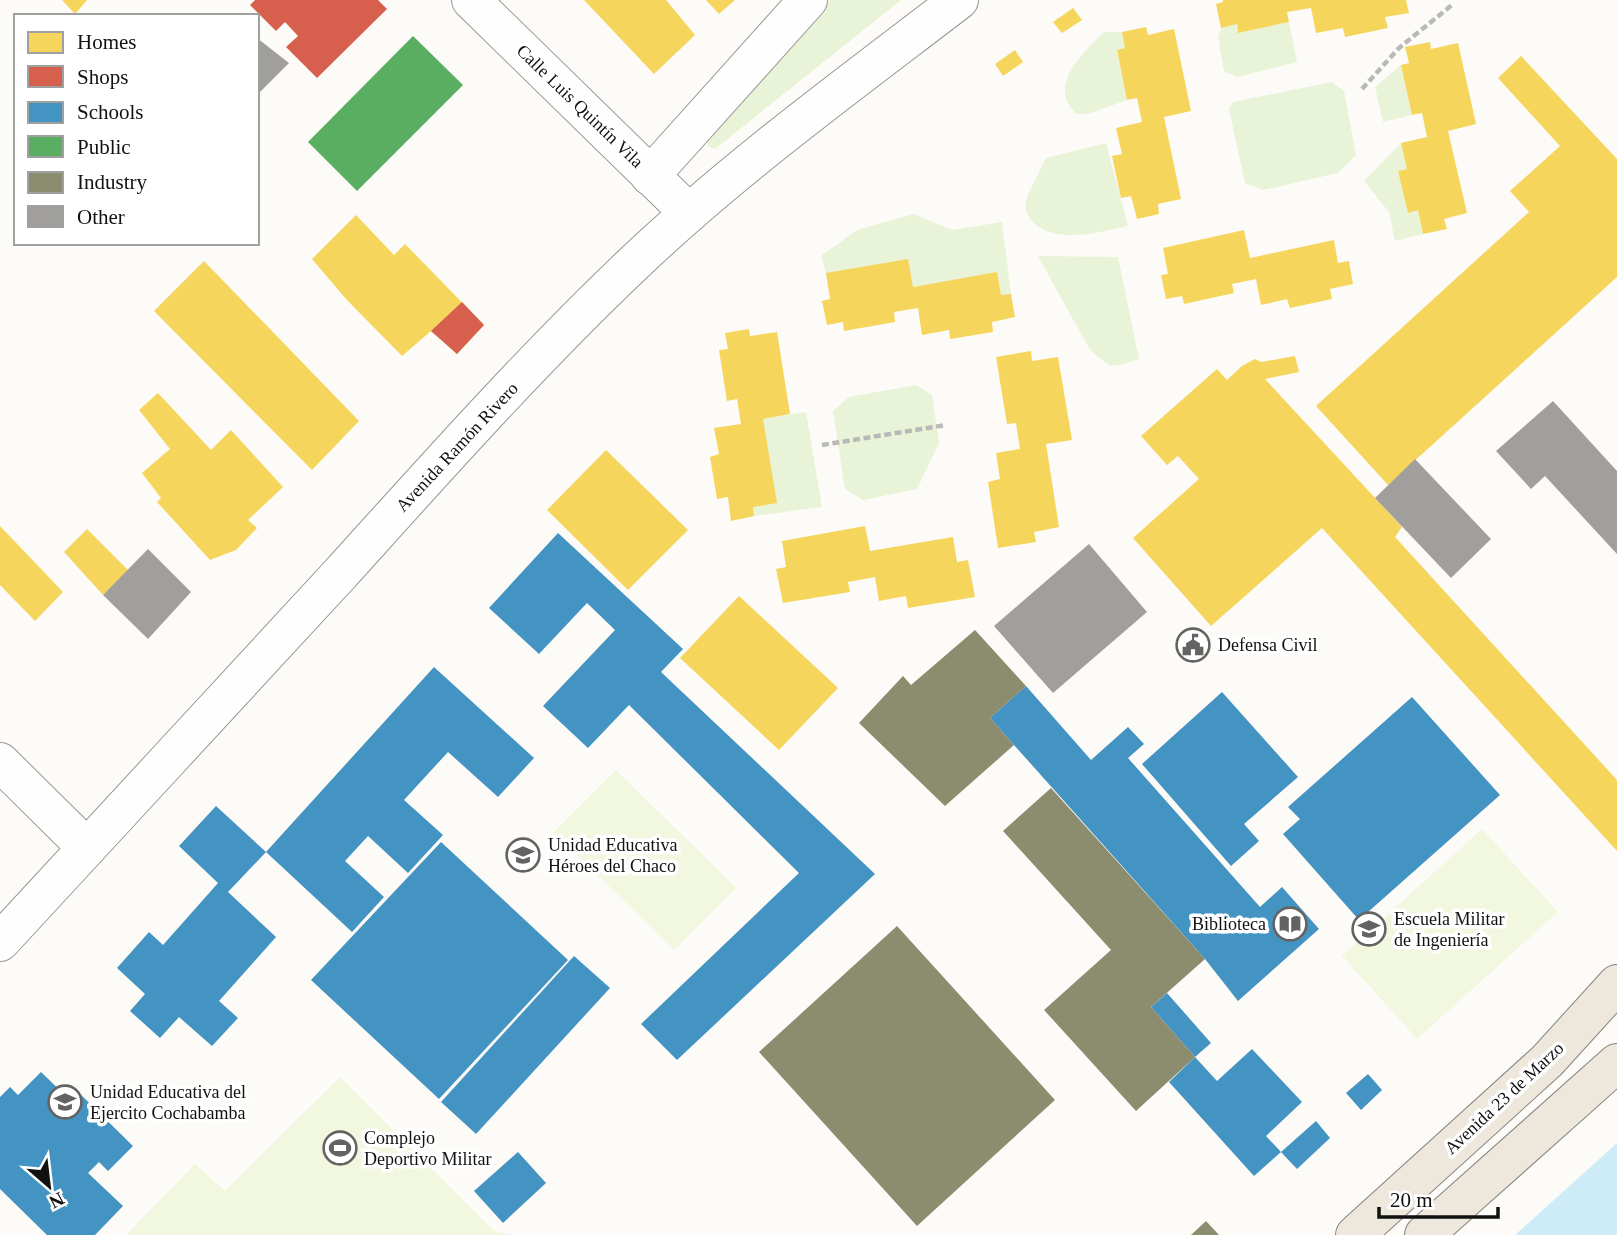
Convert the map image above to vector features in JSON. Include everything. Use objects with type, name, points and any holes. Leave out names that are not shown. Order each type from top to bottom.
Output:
[{"type":"main road","name":"Avenida 23 de Marzo","points":[[1355,1235],[1547,1061],[1617,984]]},
{"type":"main road","points":[[1589,1088],[1617,1047]]},
{"type":"main road","points":[[1424,1235],[1617,1063]]},
{"type":"street","name":"Calle Luis Quintín Vila","points":[[471,0],[689,213]]},
{"type":"street","points":[[650,176],[808,0]]},
{"type":"street","name":"Avenida Ramón Rivero","points":[[0,942],[572,324],[689,213],[798,124],[959,0]]},
{"type":"street","points":[[0,762],[87,848]]},
{"type":"path","points":[[1362,89],[1399,48],[1452,5]]},
{"type":"path","points":[[822,445],[946,425]]},
{"type":"green space","points":[[830,0],[901,0],[715,149],[708,146],[706,138]]},
{"type":"green space","points":[[1289,22],[1297,62],[1237,77],[1224,71],[1218,37],[1221,28],[1236,24],[1239,33]]},
{"type":"green space","points":[[1104,32],[1122,32],[1125,48],[1117,50],[1127,100],[1088,114],[1077,114],[1068,103],[1066,81],[1078,60]]},
{"type":"green space","points":[[1401,65],[1412,115],[1383,122],[1375,87]]},
{"type":"green space","points":[[1332,82],[1344,91],[1356,155],[1338,173],[1263,190],[1245,183],[1229,109],[1233,102]]},
{"type":"green space","points":[[1106,143],[1128,226],[1067,235],[1044,230],[1034,223],[1025,210],[1027,197],[1046,158]]},
{"type":"green space","points":[[1401,143],[1407,169],[1398,171],[1408,212],[1418,210],[1423,234],[1395,241],[1389,212],[1364,181]]},
{"type":"green space","points":[[914,214],[952,230],[1002,222],[1011,294],[1001,295],[997,273],[913,287],[826,273],[821,256],[857,230]]},
{"type":"green space","points":[[1038,256],[1118,257],[1139,359],[1110,366],[1090,350]]},
{"type":"green space","points":[[916,385],[932,395],[939,443],[917,489],[863,500],[845,489],[833,411],[849,397]]},
{"type":"green space","points":[[806,412],[822,507],[754,516],[763,419]]},
{"type":"green space","points":[[616,770],[736,888],[674,950],[554,832]]},
{"type":"green space","points":[[1482,829],[1558,912],[1417,1039],[1342,956]]},
{"type":"green space","name":"Complejo Deportivo Militar","points":[[340,1077],[494,1231],[510,1235],[126,1235],[195,1164],[225,1191]]},
{"type":"water","points":[[1617,1143],[1617,1235],[1515,1235]]},
{"type":"building: Homes","points":[[62,0],[87,0],[75,14]]},
{"type":"building: Homes","points":[[584,0],[666,0],[695,35],[654,74]]},
{"type":"building: Homes","points":[[706,0],[735,0],[719,14]]},
{"type":"building: Homes","points":[[1223,0],[1406,0],[1409,13],[1385,17],[1388,28],[1345,37],[1343,28],[1316,33],[1311,8],[1287,12],[1289,22],[1238,33],[1237,24],[1221,28],[1216,4]]},
{"type":"building: Homes","points":[[1073,8],[1082,20],[1062,33],[1053,22]]},
{"type":"building: Homes","points":[[1146,27],[1148,35],[1174,29],[1191,111],[1164,117],[1181,199],[1158,204],[1159,214],[1137,219],[1131,196],[1121,198],[1112,156],[1122,154],[1116,128],[1142,122],[1137,98],[1127,100],[1117,50],[1125,48],[1122,32]]},
{"type":"building: Homes","points":[[1430,42],[1431,49],[1458,43],[1476,124],[1448,131],[1467,213],[1444,219],[1447,229],[1423,234],[1418,210],[1408,213],[1398,171],[1407,169],[1401,143],[1427,137],[1422,113],[1412,115],[1401,65],[1409,63],[1405,47]]},
{"type":"building: Homes","points":[[1015,50],[1023,62],[1003,76],[995,64]]},
{"type":"building: Homes","points":[[1521,56],[1617,159],[1617,277],[1388,485],[1316,406],[1529,212],[1510,191],[1560,146],[1498,78]]},
{"type":"building: Homes","points":[[356,215],[394,255],[405,244],[484,325],[457,354],[431,331],[402,356],[346,299],[312,259]]},
{"type":"building: Homes","points":[[1244,230],[1250,258],[1334,240],[1338,263],[1349,261],[1353,284],[1330,289],[1332,299],[1290,308],[1287,299],[1261,305],[1256,279],[1232,284],[1234,293],[1184,304],[1182,296],[1166,299],[1161,275],[1168,274],[1163,248]]},
{"type":"building: Homes","points":[[908,259],[913,287],[997,272],[1001,295],[1011,294],[1015,317],[992,322],[993,332],[950,339],[949,330],[922,335],[918,308],[894,312],[895,322],[844,331],[843,322],[827,325],[822,301],[830,299],[826,273]]},
{"type":"building: Homes","points":[[204,261],[359,421],[312,470],[154,311]]},
{"type":"building: Homes","points":[[749,329],[750,336],[777,332],[790,414],[763,419],[777,503],[753,507],[754,516],[731,521],[728,497],[717,499],[710,457],[719,454],[714,428],[741,424],[737,399],[727,401],[719,350],[728,349],[725,333]]},
{"type":"building: Homes","points":[[1031,351],[1032,361],[1058,357],[1072,440],[1046,444],[1059,527],[1034,532],[1036,542],[998,548],[988,482],[1000,479],[996,453],[1020,449],[1016,423],[1007,424],[996,357]]},
{"type":"building: Homes","points":[[1295,356],[1299,372],[1265,379],[1402,527],[1395,537],[1617,780],[1617,851],[1322,528],[1211,626],[1133,538],[1199,479],[1178,456],[1167,465],[1141,436],[1217,369],[1227,380],[1242,366],[1255,359],[1261,362]]},
{"type":"building: Homes","points":[[158,393],[211,450],[231,430],[283,487],[248,520],[257,528],[236,550],[210,560],[157,502],[161,498],[142,473],[170,449],[139,410]]},
{"type":"building: Homes","points":[[606,450],[688,530],[628,590],[547,510]]},
{"type":"building: Homes","points":[[0,526],[63,592],[35,621],[0,585]]},
{"type":"building: Homes","points":[[865,526],[870,551],[953,537],[957,562],[968,560],[975,597],[908,608],[906,596],[879,601],[875,577],[848,582],[850,592],[783,603],[776,569],[786,567],[782,541]]},
{"type":"building: Homes","points":[[87,529],[128,570],[103,595],[64,552]]},
{"type":"building: Homes","points":[[739,596],[838,688],[779,750],[680,658]]},
{"type":"building: Shops","points":[[255,0],[378,0],[387,9],[317,78],[286,47],[298,36],[285,22],[276,31],[250,5]]},
{"type":"building: Shops","points":[[462,302],[484,325],[457,354],[431,331]]},
{"type":"building: Schools","points":[[558,533],[683,649],[661,672],[875,874],[677,1060],[641,1024],[799,873],[629,705],[588,748],[543,706],[615,630],[587,603],[539,654],[489,608]]},
{"type":"building: Schools","points":[[434,667],[534,758],[498,797],[448,752],[404,800],[443,835],[408,873],[368,836],[345,861],[384,897],[352,932],[266,852]]},
{"type":"building: Schools","points":[[1026,686],[1091,760],[1128,727],[1144,744],[1128,758],[1260,907],[1282,887],[1319,929],[1238,1001],[1205,959],[990,718]]},
{"type":"building: Schools","points":[[1222,692],[1298,777],[1244,824],[1259,841],[1231,866],[1142,764]]},
{"type":"building: Schools","points":[[1412,697],[1500,795],[1359,920],[1283,834],[1300,819],[1288,807]]},
{"type":"building: Schools","points":[[216,806],[266,852],[228,892],[276,937],[219,1001],[238,1018],[212,1046],[179,1017],[160,1038],[130,1011],[145,994],[117,968],[149,932],[163,945],[218,883],[179,846]]},
{"type":"building: Schools","points":[[441,842],[568,960],[439,1099],[311,980]]},
{"type":"building: Schools","points":[[574,956],[610,988],[476,1134],[441,1102]]},
{"type":"building: Schools","points":[[1167,993],[1211,1043],[1195,1057],[1151,1007]]},
{"type":"building: Schools","points":[[1252,1049],[1302,1102],[1266,1136],[1281,1152],[1254,1176],[1169,1082],[1195,1057],[1217,1081]]},
{"type":"building: Schools","points":[[41,1072],[68,1098],[76,1090],[133,1146],[108,1171],[99,1162],[88,1173],[123,1206],[95,1235],[47,1235],[0,1189],[0,1097],[10,1087],[18,1095]]},
{"type":"building: Schools","points":[[1368,1074],[1382,1090],[1361,1110],[1346,1093]]},
{"type":"building: Schools","points":[[1316,1121],[1330,1138],[1297,1169],[1281,1152]]},
{"type":"building: Schools","points":[[518,1152],[546,1183],[503,1223],[474,1191]]},
{"type":"building: Public","points":[[413,36],[463,85],[357,191],[308,142]]},
{"type":"building: Industry","points":[[975,630],[1026,686],[990,718],[1014,745],[945,806],[859,723],[903,676],[911,685]]},
{"type":"building: Industry","points":[[1051,788],[1205,959],[1151,1007],[1195,1057],[1136,1111],[1044,1010],[1111,950],[1003,831]]},
{"type":"building: Industry","points":[[897,926],[1055,1100],[917,1226],[759,1052]]},
{"type":"building: Industry","points":[[1206,1221],[1219,1235],[1191,1235]]},
{"type":"building: Other","points":[[259,40],[289,63],[259,93]]},
{"type":"building: Other","points":[[1553,401],[1617,471],[1617,554],[1545,476],[1531,489],[1496,451]]},
{"type":"building: Other","points":[[1415,459],[1491,539],[1451,578],[1375,498]]},
{"type":"building: Other","points":[[1089,544],[1147,612],[1053,693],[994,626]]},
{"type":"building: Other","points":[[148,549],[191,592],[148,639],[103,595]]},
{"type":"place","name":"Defensa Civil","points":[[1193,645]]},
{"type":"place","name":"Unidad Educativa Héroes del Chaco","points":[[523,855]]},
{"type":"place","name":"Biblioteca","points":[[1290,924]]},
{"type":"place","name":"Escuela Militar de Ingeniería","points":[[1369,929]]},
{"type":"place","name":"Unidad Educativa del Ejercito Cochabamba","points":[[65,1102]]},
{"type":"place","name":"Complejo Deportivo Militar","points":[[340,1148]]}]
